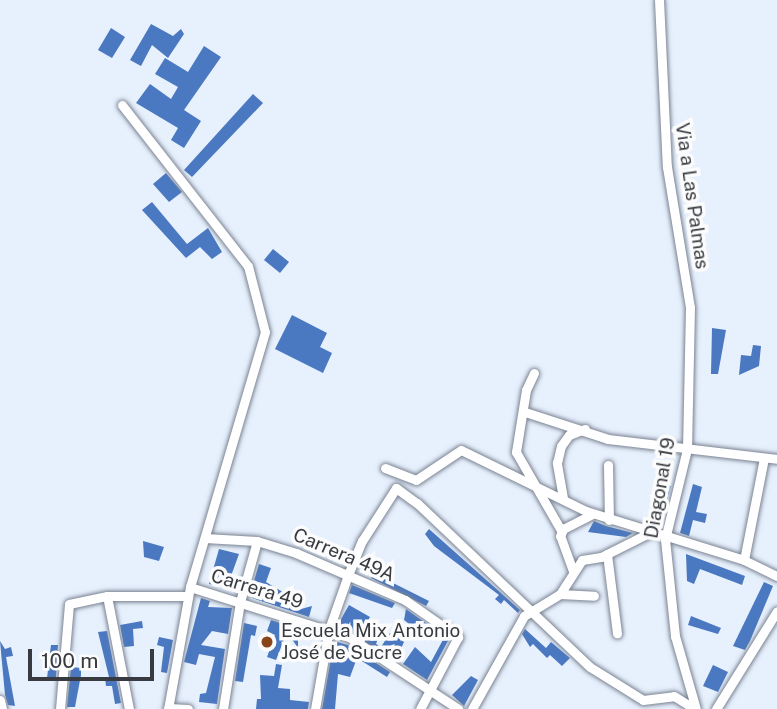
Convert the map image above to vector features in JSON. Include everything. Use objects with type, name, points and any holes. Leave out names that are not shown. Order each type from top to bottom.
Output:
[{"type":"street","name":"Via a Las Palmas","points":[[659,0],[667,167],[690,307],[690,354]]},
{"type":"street","points":[[122,105],[248,266],[265,332],[189,592],[168,708],[188,709]]},
{"type":"street","name":"Diagonal 19","points":[[690,354],[687,449],[665,538],[675,636],[696,709]]},
{"type":"street","points":[[534,373],[526,390],[516,452],[542,492],[562,532],[561,549],[573,571]]},
{"type":"street","points":[[524,412],[585,429],[608,439],[777,459]]},
{"type":"street","points":[[563,498],[557,463],[561,446],[569,435],[585,429]]},
{"type":"street","points":[[385,468],[416,480],[461,450],[542,492],[563,498],[592,514],[744,561],[777,576]]},
{"type":"street","points":[[744,561],[764,458]]},
{"type":"street","points":[[608,465],[609,520]]},
{"type":"street","points":[[315,709],[329,629],[348,575],[362,541],[396,488],[534,611],[590,667],[625,691],[643,699],[674,696],[696,709]]},
{"type":"street","points":[[562,532],[592,514]]},
{"type":"street","points":[[472,709],[512,633],[534,611],[560,594],[582,560],[607,554],[649,533]]},
{"type":"street","name":"Carrera 49A","points":[[205,538],[257,541],[348,575],[405,600],[458,637],[427,690]]},
{"type":"street","points":[[223,709],[240,602],[257,541]]},
{"type":"street","points":[[607,554],[617,633]]},
{"type":"street","name":"Carrera 49","points":[[60,709],[69,604],[107,596],[189,592],[240,602],[329,629],[379,655],[458,709]]},
{"type":"street","points":[[560,594],[594,596]]},
{"type":"street","points":[[107,596],[129,709]]},
{"type":"street","points":[[716,709],[777,611]]},
{"type":"street","points":[[421,709],[427,690]]},
{"type":"street","points":[[0,700],[2,709]]},
{"type":"building","points":[[151,24],[173,36],[181,29],[184,34],[168,58],[152,45],[141,66],[130,60]]},
{"type":"building","points":[[111,28],[125,37],[112,58],[98,50]]},
{"type":"building","points":[[204,46],[221,57],[184,110],[201,121],[184,148],[171,140],[178,128],[136,103],[150,84],[171,99],[178,87],[155,74],[165,58],[188,72]]},
{"type":"building","points":[[253,94],[263,103],[192,177],[184,170]]},
{"type":"building","points":[[166,173],[182,192],[169,202],[153,184]]},
{"type":"building","points":[[152,202],[187,244],[208,228],[222,252],[212,259],[200,247],[186,258],[142,210]]},
{"type":"building","points":[[273,249],[289,262],[280,273],[264,260]]},
{"type":"building","points":[[292,315],[327,333],[320,347],[332,353],[323,373],[275,349]]},
{"type":"building","points":[[712,328],[726,330],[718,374],[711,374]]},
{"type":"building","points":[[753,345],[761,346],[759,366],[739,375],[741,355],[751,356]]},
{"type":"building","points":[[693,484],[702,487],[696,512],[707,514],[705,523],[693,520],[689,536],[680,533]]},
{"type":"building","points":[[663,485],[671,486],[661,525],[647,523],[649,513],[657,514]]},
{"type":"building","points":[[594,521],[633,533],[626,537],[588,532]]},
{"type":"building","points":[[429,529],[520,610],[518,613],[504,600],[501,604],[495,599],[499,595],[434,546],[425,534]]},
{"type":"building","points":[[143,541],[164,547],[159,561],[144,557]]},
{"type":"building","points":[[219,549],[239,554],[227,587],[209,584]]},
{"type":"building","points":[[686,554],[745,576],[742,585],[700,569],[694,584],[687,581]]},
{"type":"building","points":[[259,564],[271,568],[266,582],[291,597],[288,604],[301,609],[312,606],[309,617],[249,597]]},
{"type":"building","points":[[373,573],[429,601],[426,606],[371,578]]},
{"type":"building","points":[[764,582],[773,586],[750,641],[745,650],[733,646]]},
{"type":"building","points":[[352,585],[395,603],[392,608],[349,593]]},
{"type":"building","points":[[201,598],[210,601],[208,607],[232,608],[228,634],[212,631],[201,645],[225,649],[217,704],[199,702],[200,694],[206,693],[215,657],[199,654],[196,665],[184,662]]},
{"type":"building","points":[[349,605],[370,617],[363,629],[379,636],[376,644],[381,647],[390,633],[404,642],[396,660],[337,626]]},
{"type":"building","points":[[406,609],[437,631],[430,640],[404,620]]},
{"type":"building","points":[[691,616],[721,628],[718,634],[688,625]]},
{"type":"building","points":[[271,620],[306,631],[304,637],[298,635],[298,648],[287,632],[276,660],[267,657],[275,635],[267,631]]},
{"type":"building","points":[[142,621],[143,628],[133,629],[134,646],[124,647],[120,625]]},
{"type":"building","points":[[244,623],[257,626],[255,636],[251,635],[243,682],[235,681]]},
{"type":"building","points":[[525,629],[546,648],[551,642],[570,658],[562,666],[550,655],[547,658],[533,644],[530,647],[522,634]]},
{"type":"building","points":[[107,631],[121,703],[115,704],[112,686],[106,686],[105,678],[109,677],[98,632]]},
{"type":"building","points":[[445,636],[449,639],[427,680],[403,664],[415,647],[431,662]]},
{"type":"building","points":[[159,637],[173,640],[167,673],[161,672],[164,647],[157,645]]},
{"type":"building","points":[[0,641],[5,649],[11,647],[13,656],[6,657],[15,706],[8,705],[5,695]]},
{"type":"building","points":[[334,641],[348,645],[390,672],[387,677],[357,658],[350,677],[338,674],[335,709],[322,709]]},
{"type":"building","points":[[51,645],[58,645],[56,678],[47,678]]},
{"type":"building","points":[[276,664],[282,665],[278,688],[290,689],[290,700],[309,702],[308,709],[256,709],[257,699],[261,699],[260,675],[274,676]]},
{"type":"building","points":[[713,665],[728,672],[718,692],[703,686]]},
{"type":"building","points":[[71,667],[81,668],[81,675],[75,707],[67,707]]},
{"type":"building","points":[[471,676],[478,680],[464,706],[452,695]]},
{"type":"place","name":"Escuela Mix Antonio José de Sucre","points":[[267,642]]}]
